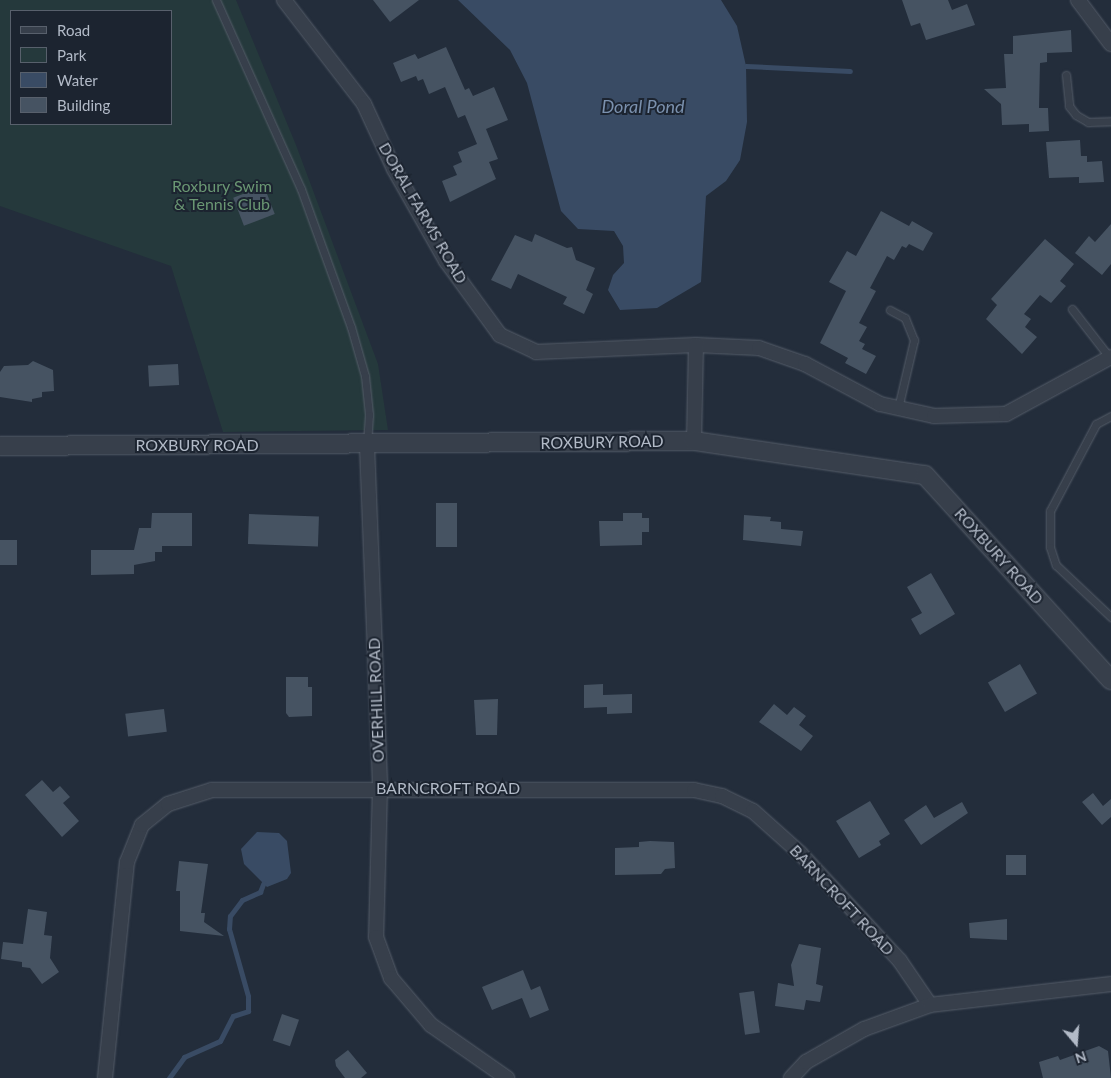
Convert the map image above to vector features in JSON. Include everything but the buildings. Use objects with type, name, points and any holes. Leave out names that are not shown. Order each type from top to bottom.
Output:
[{"type":"street","name":"DORAL FARMS ROAD","points":[[284,0],[364,104],[394,170],[446,261],[500,335],[536,352],[696,345],[759,348],[805,364],[880,404],[934,416],[1006,414],[1111,357]]},
{"type":"street","points":[[1078,0],[1111,44]]},
{"type":"street","points":[[694,442],[696,345]]},
{"type":"street","name":"ROXBURY ROAD","points":[[0,446],[694,442],[925,475],[1111,680]]},
{"type":"street","name":"OVERHILL ROAD","points":[[367,445],[380,787],[376,937],[391,978],[431,1025],[507,1078]]},
{"type":"street","name":"BARNCROFT ROAD","points":[[105,1078],[127,862],[142,825],[168,804],[212,790],[380,787],[694,790],[722,796],[753,811],[800,853],[900,962],[930,1005]]},
{"type":"street","points":[[791,1078],[806,1062],[864,1028],[930,1005],[1111,984]]},
{"type":"lane","points":[[216,0],[301,189],[351,327],[364,376],[369,415],[367,445]]},
{"type":"lane","points":[[1066,75],[1070,106],[1076,115],[1088,122],[1111,121]]},
{"type":"lane","points":[[1072,308],[1111,357]]},
{"type":"lane","points":[[890,310],[905,318],[914,340],[898,408]]},
{"type":"lane","points":[[1111,416],[1096,424],[1074,460],[1050,511],[1050,538],[1056,565],[1111,617]]},
{"type":"green space","name":"Roxbury Swim & Tennis Club","points":[[0,0],[236,0],[296,145],[378,364],[388,430],[223,432],[171,266],[0,206]]},
{"type":"water","name":"Doral Pond","points":[[458,0],[721,0],[737,26],[746,66],[747,122],[740,160],[726,181],[706,196],[701,282],[657,308],[620,310],[608,290],[613,275],[624,263],[623,246],[614,231],[578,229],[561,211],[527,83],[510,50]]},
{"type":"water","points":[[257,832],[279,833],[287,841],[291,873],[287,879],[267,887],[244,864],[241,849]]},
{"type":"waterway","points":[[746,66],[850,71]]},
{"type":"waterway","points":[[169,1078],[184,1057],[220,1041],[233,1016],[248,1011],[248,996],[229,929],[230,916],[242,900],[260,892],[263,884]]}]
